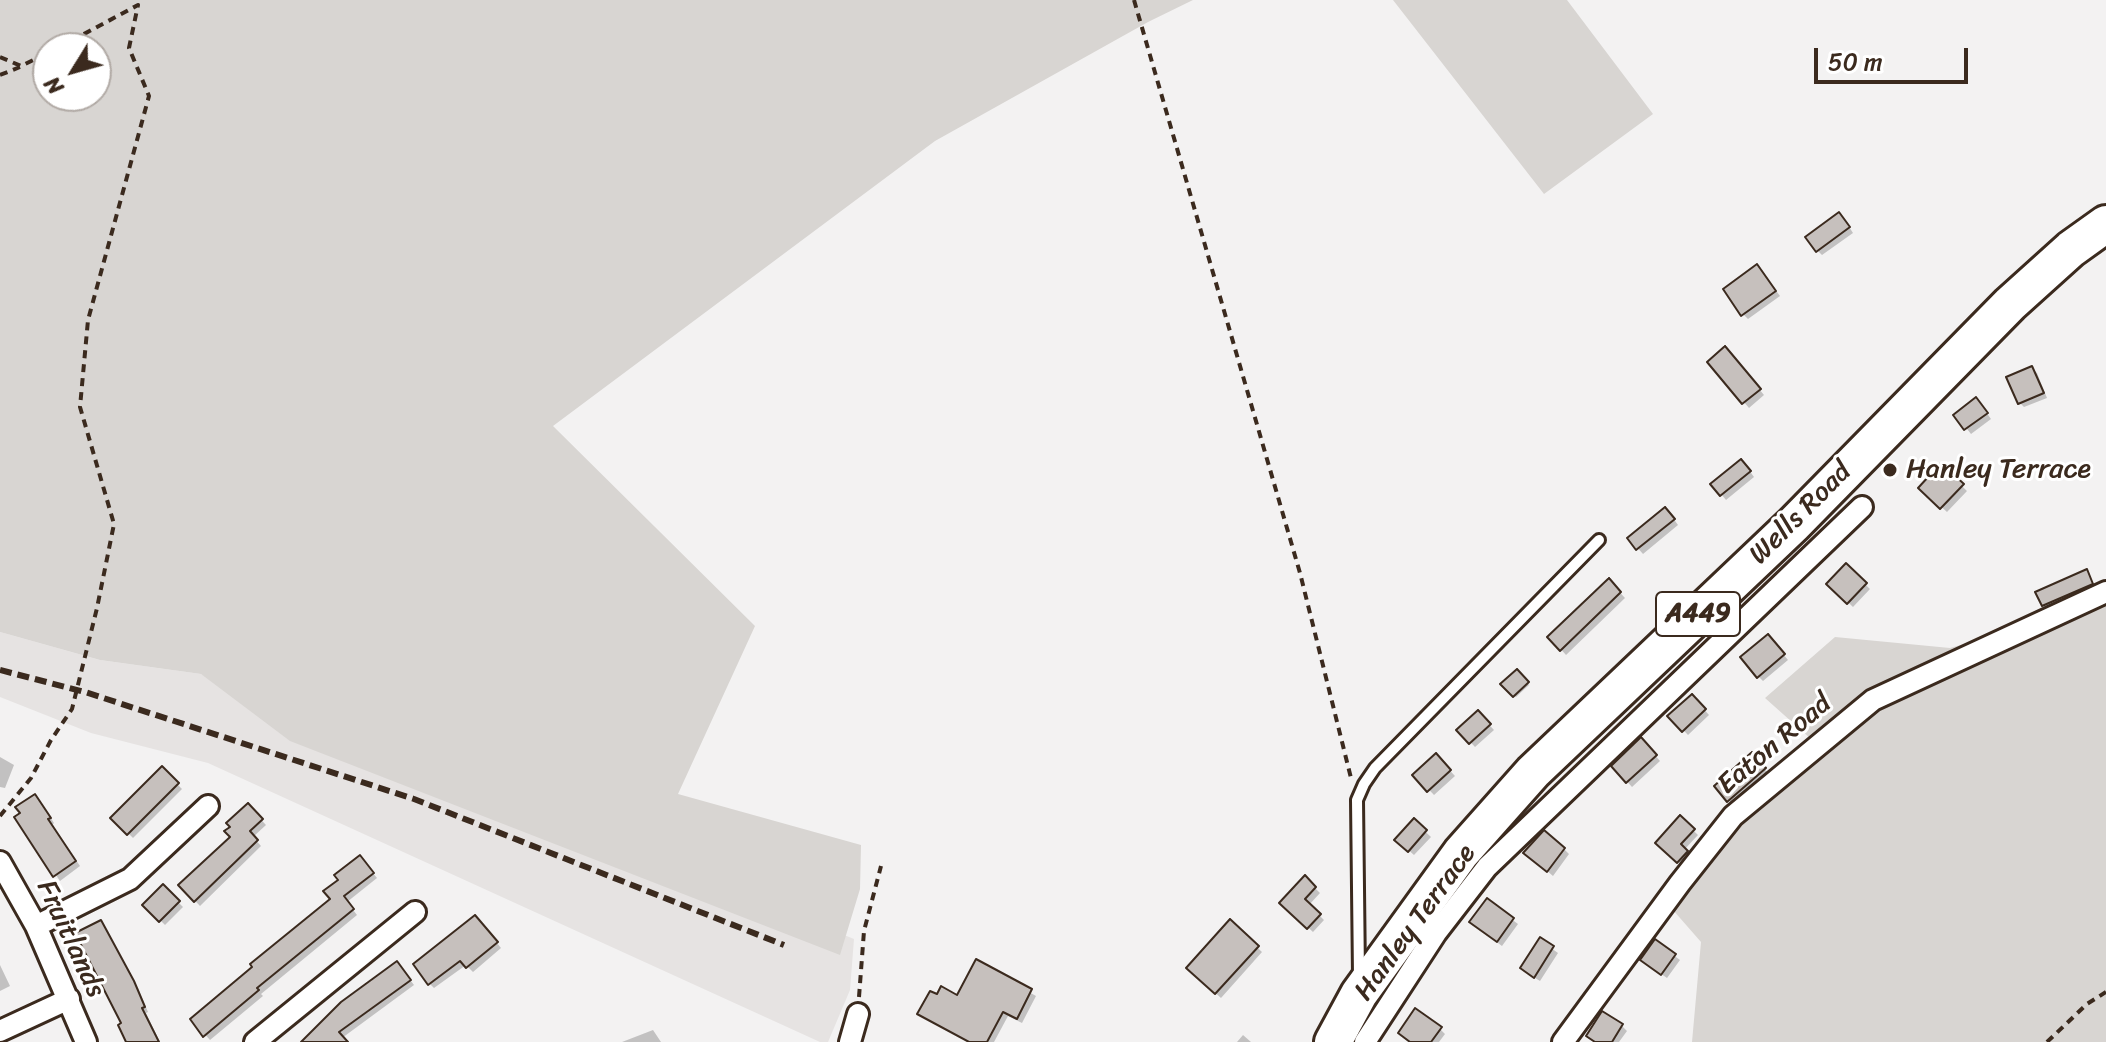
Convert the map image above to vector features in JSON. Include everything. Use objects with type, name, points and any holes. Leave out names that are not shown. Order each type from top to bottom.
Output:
[{"type":"highway","name":"Wells Road","points":[[1333,1042],[1359,994],[1461,853],[1533,772],[1794,524],[2010,304],[2071,249],[2106,224]]},
{"type":"street","name":"Hanley Terrace","points":[[1365,1042],[1436,933],[1487,867],[1862,507]]},
{"type":"street","name":"Eaton Road","points":[[1563,1042],[1688,872],[1733,816],[1757,796],[1873,700],[2106,592]]},
{"type":"street","points":[[36,926],[130,879],[208,806]]},
{"type":"street","name":"Fruitlands","points":[[0,862],[36,926],[86,1042]]},
{"type":"street","points":[[255,1042],[415,912]]},
{"type":"street","points":[[0,1031],[69,999]]},
{"type":"street","points":[[850,1042],[858,1014]]},
{"type":"lane","points":[[1359,994],[1357,800],[1375,768],[1599,540]]},
{"type":"path","points":[[88,32],[143,0]]},
{"type":"path","points":[[1134,0],[1296,557],[1357,800]]},
{"type":"path","points":[[0,816],[31,778],[72,709],[114,524],[80,407],[88,320],[149,96],[129,48],[138,5]]},
{"type":"path","points":[[0,57],[21,66]]},
{"type":"path","points":[[0,75],[32,61]]},
{"type":"path","points":[[858,1014],[864,931],[881,866]]},
{"type":"path","points":[[2047,1042],[2087,1004],[2106,992]]},
{"type":"shaded area","points":[[0,0],[1193,0],[935,141],[553,426],[755,626],[678,794],[861,845],[860,889],[840,955],[290,741],[201,674],[100,660],[0,632]]},
{"type":"shaded area","points":[[1393,0],[1567,0],[1653,114],[1544,194]]},
{"type":"shaded area","points":[[2106,604],[2106,1042],[1692,1042],[1701,942],[1659,894],[1760,781],[1811,739],[1765,698],[1835,637],[1950,648]]},
{"type":"shaded area","points":[[0,632],[100,660],[201,674],[854,939],[850,990],[828,1042],[820,1042],[208,763],[91,733],[0,697]]},
{"type":"building","points":[[1839,212],[1850,227],[1816,252],[1805,237]]},
{"type":"building","points":[[1757,264],[1776,291],[1741,316],[1723,289]]},
{"type":"building","points":[[1725,346],[1761,389],[1742,404],[1707,362]]},
{"type":"building","points":[[2032,366],[2044,393],[2018,404],[2006,377]]},
{"type":"building","points":[[1976,397],[1988,413],[1964,430],[1953,415]]},
{"type":"building","points":[[1741,459],[1751,471],[1720,496],[1710,484]]},
{"type":"building","points":[[1941,463],[1964,484],[1940,509],[1918,488]]},
{"type":"building","points":[[1665,507],[1675,519],[1636,550],[1627,538]]},
{"type":"building","points":[[1846,563],[1867,583],[1847,604],[1826,584]]},
{"type":"building","points":[[2087,569],[2093,584],[2042,606],[2035,592]]},
{"type":"building","points":[[1609,578],[1621,592],[1560,651],[1547,637]]},
{"type":"building","points":[[1768,634],[1785,654],[1757,678],[1740,657]]},
{"type":"building","points":[[1517,669],[1529,682],[1513,697],[1500,684]]},
{"type":"building","points":[[1692,694],[1706,709],[1682,732],[1667,716]]},
{"type":"building","points":[[1478,710],[1491,724],[1469,744],[1456,730]]},
{"type":"building","points":[[1641,737],[1657,755],[1626,783],[1611,766]]},
{"type":"building","points":[[1752,752],[1766,768],[1727,802],[1714,786]]},
{"type":"building","points":[[1436,753],[1451,770],[1427,792],[1412,775]]},
{"type":"building","points":[[162,766],[179,783],[127,835],[110,818]]},
{"type":"building","points":[[35,794],[76,861],[53,877],[14,817],[20,813],[15,807]]},
{"type":"building","points":[[248,803],[263,819],[250,831],[258,840],[194,902],[178,885],[230,837],[224,831],[230,827],[226,823]]},
{"type":"building","points":[[1680,815],[1695,829],[1681,844],[1688,851],[1677,863],[1655,843]]},
{"type":"building","points":[[1414,818],[1427,830],[1408,852],[1394,840]]},
{"type":"building","points":[[1544,830],[1565,848],[1547,872],[1523,853]]},
{"type":"building","points":[[360,855],[374,873],[344,896],[354,909],[257,988],[259,990],[203,1037],[190,1019],[252,967],[250,964],[330,899],[323,891],[338,880],[334,875]]},
{"type":"building","points":[[1305,875],[1316,887],[1305,899],[1321,914],[1307,929],[1279,903]]},
{"type":"building","points":[[163,884],[180,901],[159,922],[142,905]]},
{"type":"building","points":[[1487,898],[1514,918],[1497,942],[1469,922]]},
{"type":"building","points":[[475,915],[498,942],[466,968],[460,961],[428,985],[413,964]]},
{"type":"building","points":[[1230,919],[1259,946],[1215,994],[1186,968]]},
{"type":"building","points":[[101,920],[134,981],[145,1007],[142,1008],[159,1042],[126,1042],[118,1025],[121,1023],[75,933]]},
{"type":"building","points":[[1540,937],[1554,946],[1534,978],[1520,968]]},
{"type":"building","points":[[1655,939],[1676,954],[1661,975],[1640,960]]},
{"type":"building","points":[[976,959],[1032,989],[1017,1019],[1003,1012],[987,1042],[969,1042],[917,1014],[930,991],[937,994],[941,986],[957,995]]},
{"type":"building","points":[[397,961],[411,980],[339,1032],[348,1042],[301,1042],[341,1002]]},
{"type":"building","points":[[1415,1008],[1442,1027],[1431,1042],[1410,1042],[1398,1033]]},
{"type":"building","points":[[1602,1011],[1623,1024],[1612,1042],[1595,1042],[1586,1036]]},
{"type":"railway","points":[[0,670],[85,692],[414,799],[784,945]]},
{"type":"place","name":"Hanley Terrace","points":[[1890,470]]}]
